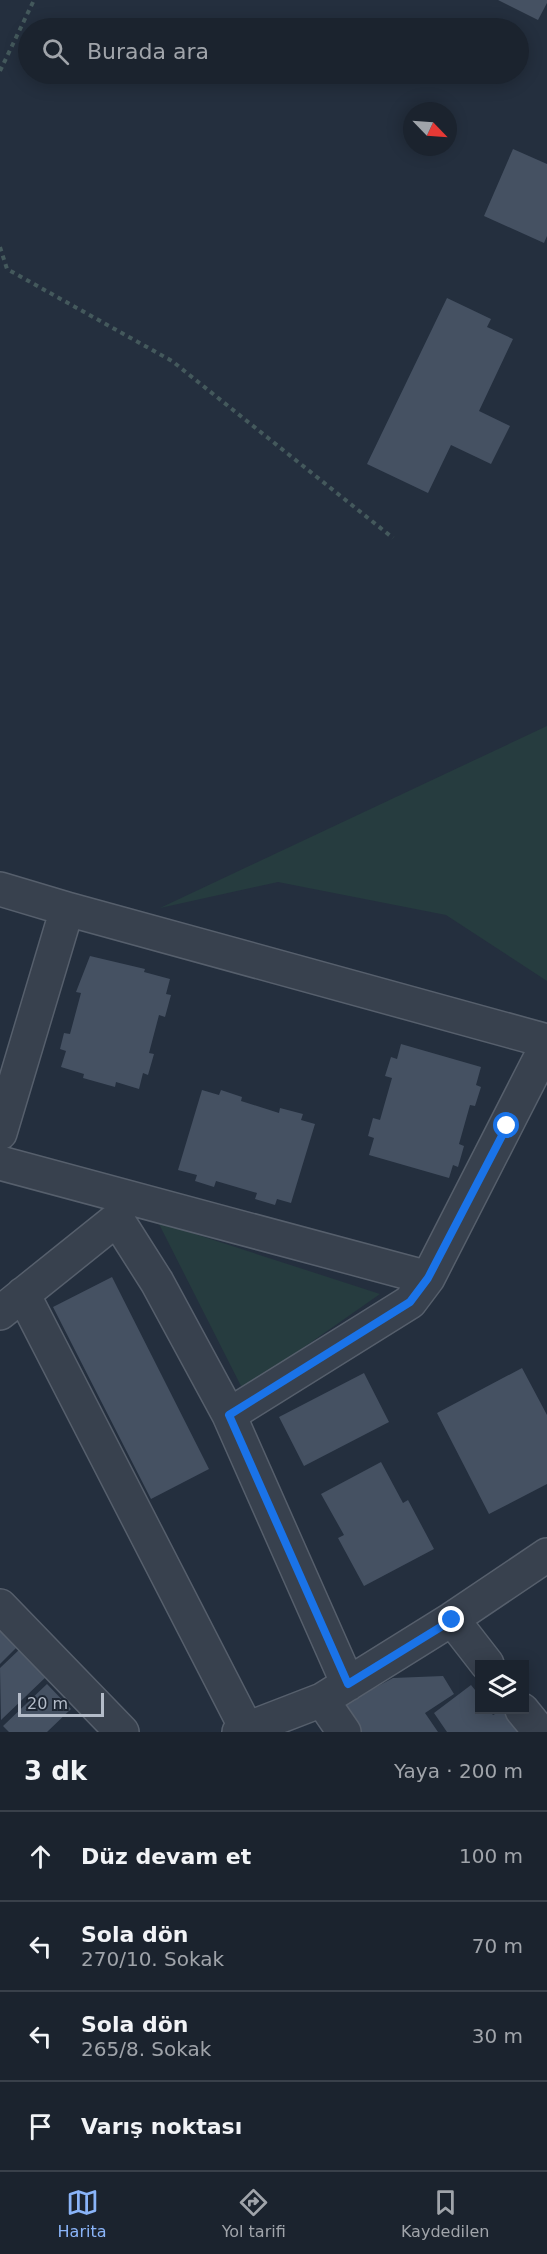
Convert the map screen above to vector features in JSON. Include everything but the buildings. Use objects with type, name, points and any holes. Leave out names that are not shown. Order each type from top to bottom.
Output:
[{"type":"street","points":[[0,889],[547,1043],[428,1278],[410,1302],[229,1415]]},
{"type":"street","points":[[0,1133],[67,909]]},
{"type":"street","points":[[0,1163],[121,1208],[428,1278]]},
{"type":"street","points":[[121,1208],[12,1304],[243,1730],[335,1692],[452,1620],[547,1555]]},
{"type":"street","points":[[121,1208],[157,1282],[229,1415],[335,1692],[344,1732]]},
{"type":"street","points":[[0,1606],[123,1732]]},
{"type":"street","points":[[452,1620],[483,1660]]},
{"type":"street","points":[[525,1714],[540,1732]]},
{"type":"path","points":[[25,18],[34,0]]},
{"type":"path","points":[[0,71],[18,33]]},
{"type":"path","points":[[0,247],[7,268],[172,361],[393,538]]},
{"type":"green space","points":[[547,726],[547,981],[446,915],[278,882],[160,908]]},
{"type":"green space","points":[[158,1222],[380,1294],[243,1390]]},
{"type":"route","points":[[452,1620],[348,1684],[229,1415],[410,1302],[428,1278],[507,1126]]}]
